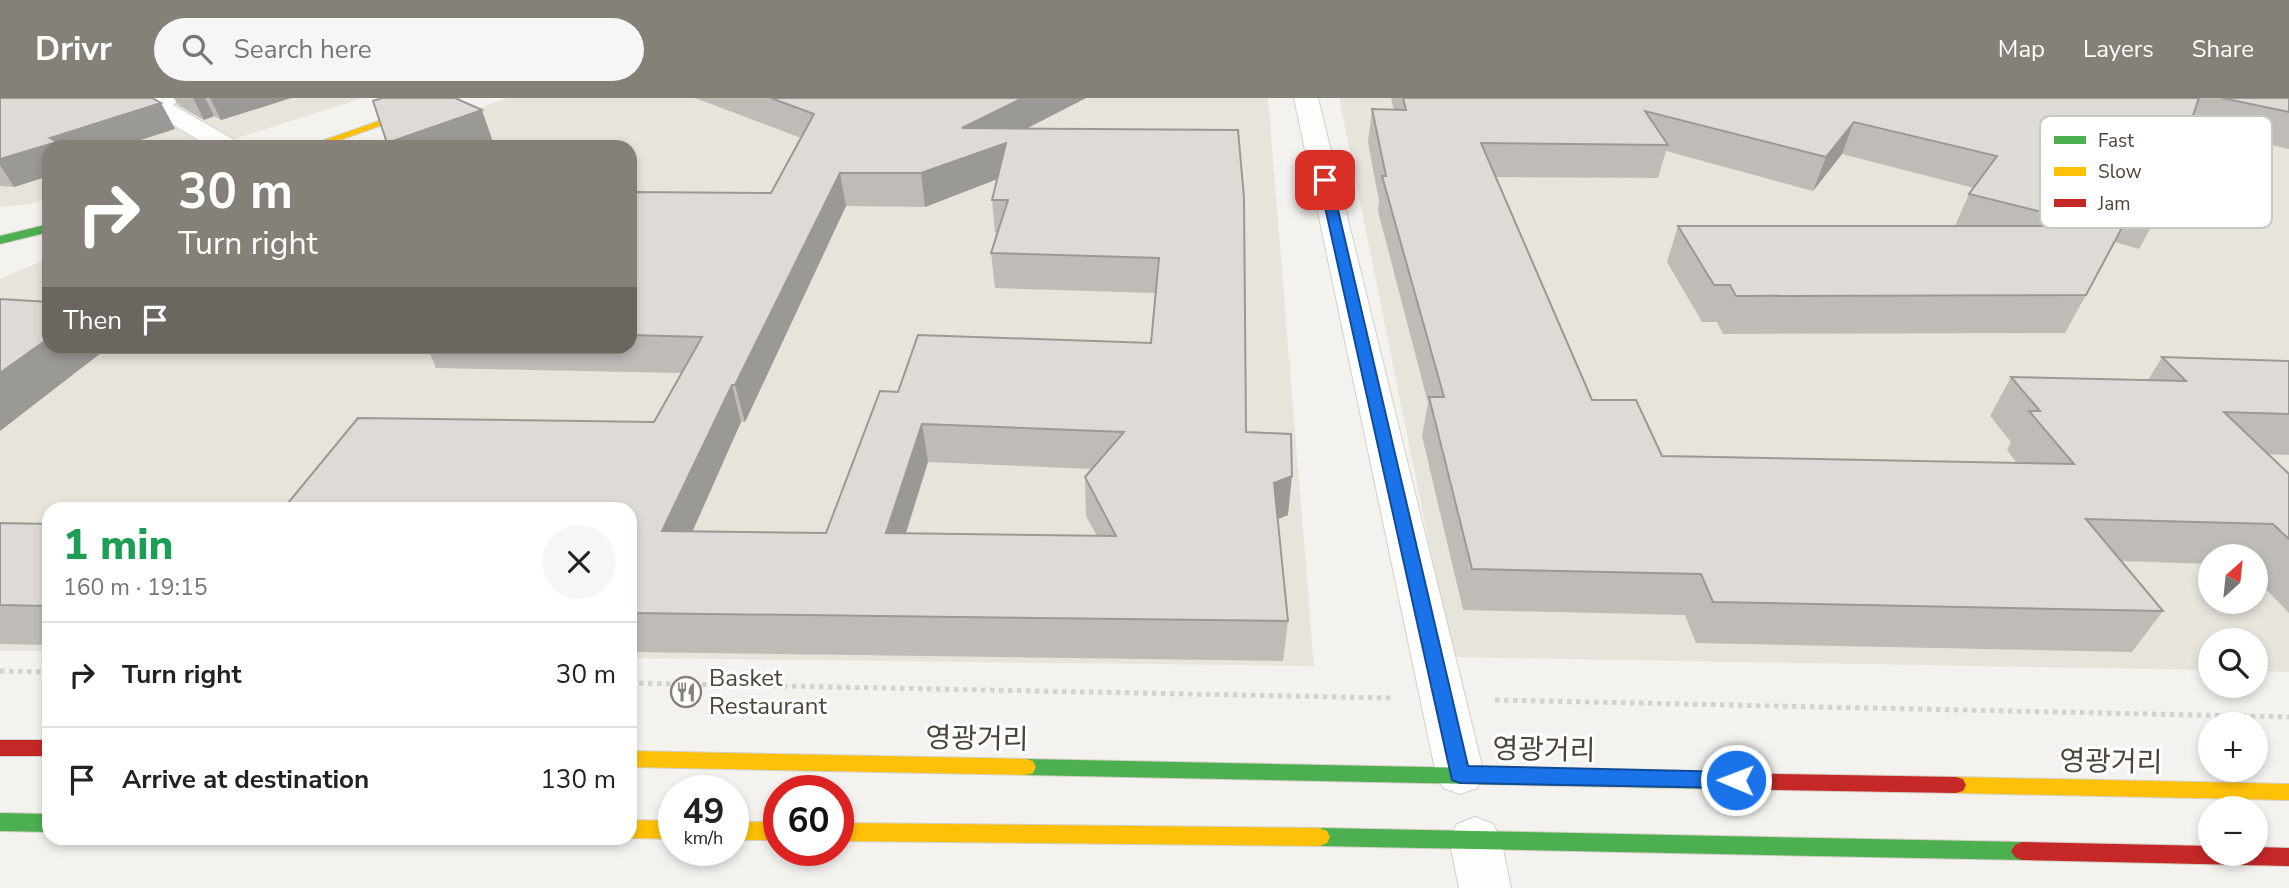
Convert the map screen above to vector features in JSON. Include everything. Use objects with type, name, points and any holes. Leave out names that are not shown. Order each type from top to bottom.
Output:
[{"type":"main road","points":[[331,140],[454,98]]},
{"type":"main road","points":[[0,240],[42,230]]},
{"type":"main road","points":[[0,748],[42,748]]},
{"type":"main road","name":"영광거리","points":[[637,759],[2289,792]]},
{"type":"main road","points":[[0,822],[42,823]]},
{"type":"main road","points":[[637,830],[658,830]]},
{"type":"main road","points":[[854,832],[1475,839],[2289,857]]},
{"type":"street","points":[[170,98],[153,103],[217,140]]},
{"type":"street","points":[[1306,98],[1460,774]]},
{"type":"street","points":[[1475,839],[1485,888]]},
{"type":"path","points":[[0,671],[42,672]]},
{"type":"shaded area","points":[[0,98],[363,98],[231,140],[42,140],[42,200],[0,207]]},
{"type":"shaded area","points":[[508,98],[1268,98],[1314,666],[637,658],[637,502],[42,502],[42,651],[0,651],[0,279],[42,261],[42,354],[637,354],[637,140],[385,140]]},
{"type":"shaded area","points":[[1339,98],[2289,98],[2289,672],[2268,671],[2268,628],[2198,628],[2198,670],[1452,657]]},
{"type":"building","points":[[0,98],[152,98],[161,103],[50,138],[54,140],[42,140],[42,146],[0,159]]},
{"type":"building","points":[[382,98],[455,98],[482,110],[396,140],[386,140],[373,101]]},
{"type":"building","points":[[771,98],[1023,98],[962,128],[1238,130],[1244,198],[1246,432],[1291,434],[1292,476],[1274,483],[1288,621],[637,613],[637,502],[289,502],[358,418],[654,422],[702,337],[637,335],[637,192],[771,193],[814,114]],"holes":[[[1006,143],[992,200],[1008,200],[991,253],[1159,258],[1151,343],[918,335],[898,392],[880,391],[826,533],[662,531],[732,385],[735,385],[840,173],[921,173]],[[922,424],[1124,432],[1085,477],[1116,536],[886,533]]]},
{"type":"building","points":[[1403,98],[2199,98],[2193,116],[2040,116],[2040,212],[1969,194],[1997,156],[1854,122],[1826,157],[1645,111],[1668,145],[1481,143],[1592,400],[1636,400],[1662,456],[2074,464],[2029,411],[2040,411],[2011,377],[2186,381],[2162,357],[2289,361],[2289,414],[2224,412],[2289,474],[2289,539],[2273,524],[2086,519],[2163,611],[1713,602],[1701,574],[1472,569],[1429,397],[1444,397],[1382,176],[1386,176],[1372,109],[1406,110]]},
{"type":"building","points":[[2222,98],[2289,98],[2289,112]]},
{"type":"building","points":[[1678,226],[2122,228],[2086,295],[1736,296],[1730,285],[1714,285]]},
{"type":"building","points":[[0,299],[42,302],[42,343],[0,373]]},
{"type":"building","points":[[0,523],[42,524],[42,606],[0,605]]},
{"type":"traffic: fast","points":[[0,240],[42,230]]},
{"type":"traffic: fast","points":[[1026,767],[1722,781]]},
{"type":"traffic: fast","points":[[0,822],[42,823]]},
{"type":"traffic: fast","points":[[1320,837],[2022,851]]},
{"type":"traffic: slow","points":[[331,140],[454,98]]},
{"type":"traffic: slow","points":[[637,759],[1026,767]]},
{"type":"traffic: slow","points":[[1956,785],[2289,792]]},
{"type":"traffic: slow","points":[[637,829],[658,830]]},
{"type":"traffic: slow","points":[[749,831],[763,831]]},
{"type":"traffic: slow","points":[[854,832],[1320,837]]},
{"type":"traffic: jam","points":[[0,748],[42,748]]},
{"type":"traffic: jam","points":[[1722,781],[1956,785]]},
{"type":"traffic: jam","points":[[2022,851],[2289,857]]},
{"type":"place","name":"Basket Restaurant","points":[[686,692]]},
{"type":"route","points":[[1325,180],[1460,774],[1736,780]]}]
